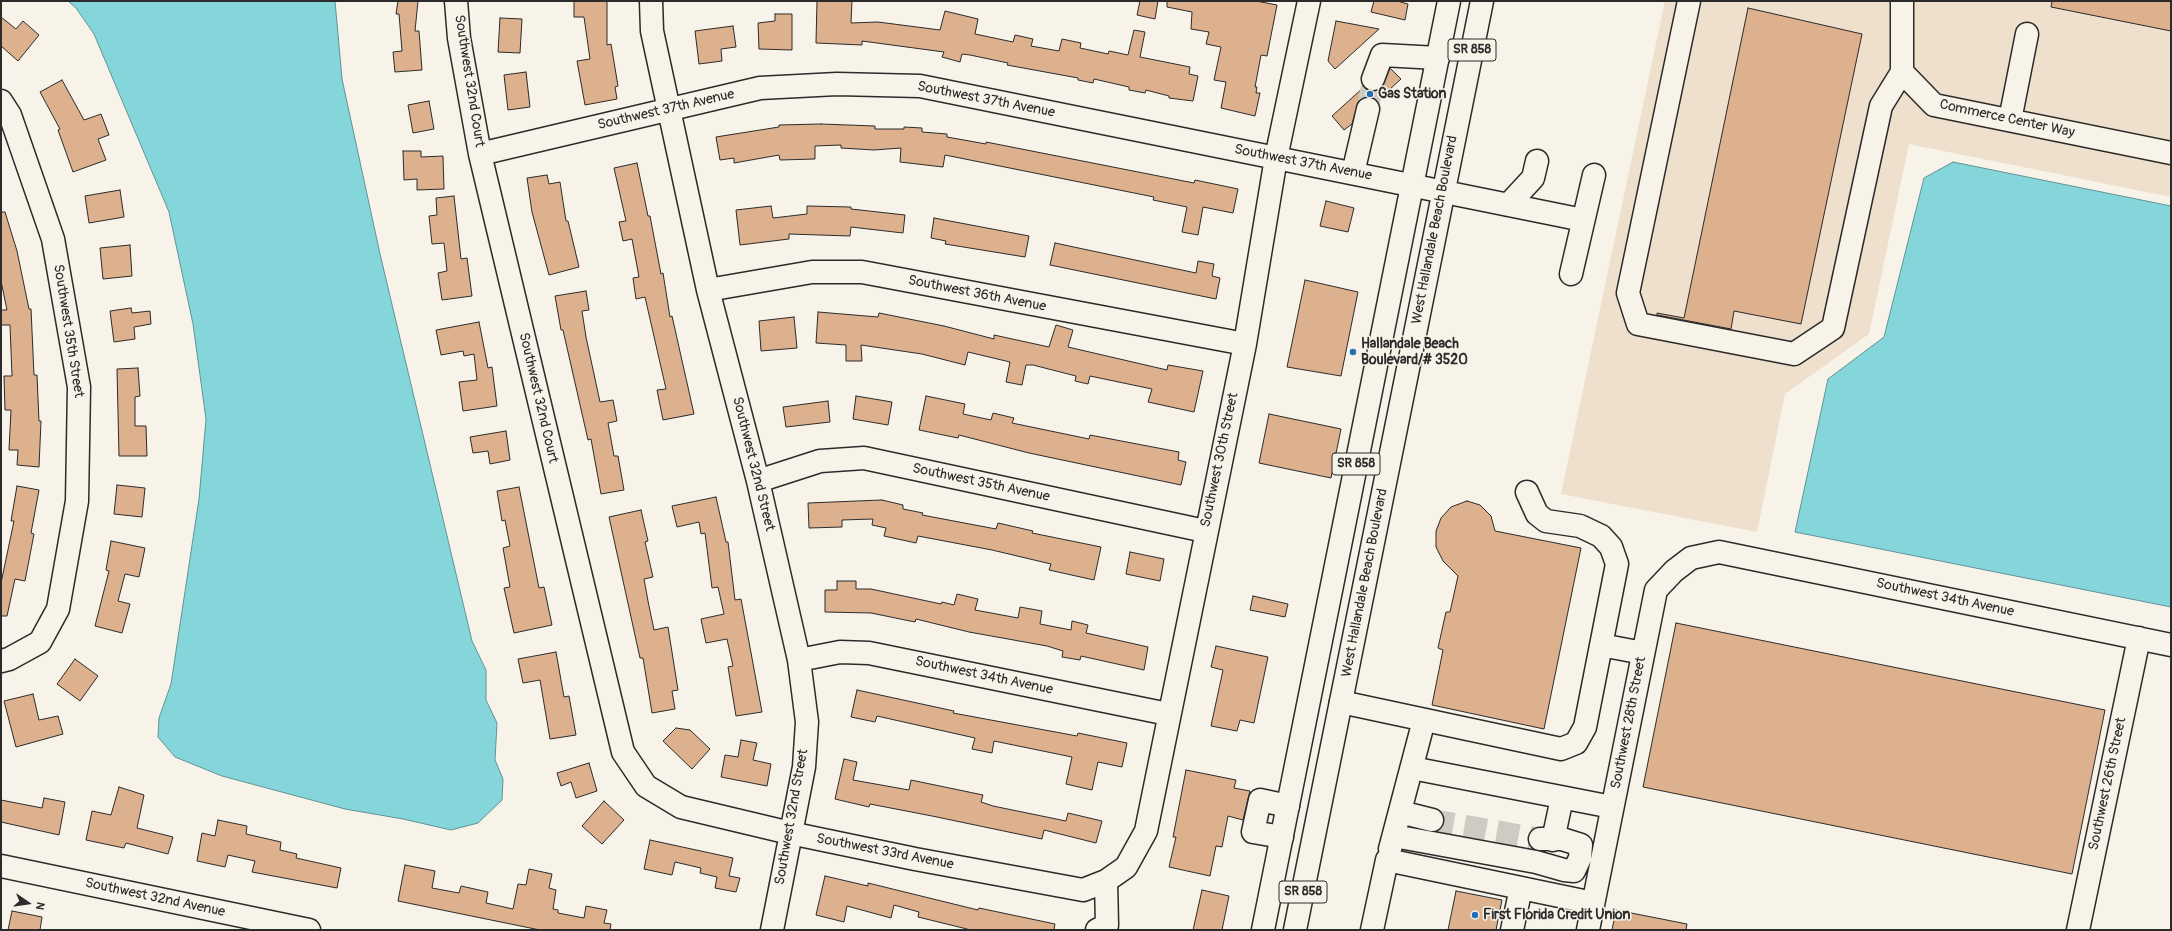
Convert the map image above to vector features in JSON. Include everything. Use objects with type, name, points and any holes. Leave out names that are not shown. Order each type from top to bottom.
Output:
[{"type":"street","name":"Southwest 32nd Court","points":[[456,1],[459,38],[480,154],[623,752],[646,786]]},
{"type":"street","name":"Southwest 32nd Street","points":[[651,1],[652,31],[708,290],[758,481],[799,660],[807,722],[804,767],[772,930]]},
{"type":"street","name":"Southwest 30th Street","points":[[1083,890],[1106,882],[1126,867],[1146,831],[1168,714],[1244,344],[1276,158],[1309,1]]},
{"type":"street","name":"SR 858","points":[[1263,930],[1449,1]]},
{"type":"street","name":"West Hallandale Beach Boulevard","points":[[1295,930],[1482,1]]},
{"type":"street","points":[[1689,1],[1628,293],[1638,324],[1794,354],[1833,328],[1882,106],[1902,72],[1902,1]]},
{"type":"street","points":[[2010,120],[2027,34]]},
{"type":"street","points":[[1373,78],[1382,55],[1438,58]]},
{"type":"street","name":"Commerce Center Way","points":[[1902,72],[1934,105],[2171,153]]},
{"type":"street","name":"Southwest 37th Avenue","points":[[480,154],[760,88],[837,84],[920,86],[1583,220]]},
{"type":"street","name":"Southwest 35th Street","points":[[1,102],[10,116],[53,239],[79,387],[77,501],[58,609],[40,642],[10,659],[1,661]]},
{"type":"street","points":[[1353,173],[1368,109]]},
{"type":"street","points":[[1508,205],[1533,178],[1537,161]]},
{"type":"street","points":[[1571,274],[1594,175]]},
{"type":"street","name":"Southwest 36th Avenue","points":[[708,290],[812,272],[862,272],[1244,344]]},
{"type":"street","name":"Southwest 35th Avenue","points":[[758,481],[820,460],[864,458],[1205,531]]},
{"type":"street","points":[[1346,514],[1352,548],[1330,658],[1341,702],[1561,749],[1576,743],[1585,727],[1617,564],[1611,547],[1601,536],[1580,526],[1546,521],[1537,514],[1527,492]]},
{"type":"street","name":"Southwest 34th Avenue","points":[[1719,552],[2171,644]]},
{"type":"street","name":"Southwest 28th Street","points":[[1588,930],[1656,590],[1674,571],[1691,558],[1719,552]]},
{"type":"street","name":"Southwest 26th Street","points":[[2078,930],[2139,638]]},
{"type":"street","points":[[1601,645],[1643,653]]},
{"type":"street","name":"Southwest 34th Avenue","points":[[799,660],[840,652],[869,653],[1168,714]]},
{"type":"street","points":[[1306,875],[1298,839],[1320,731],[1309,699]]},
{"type":"street","points":[[1372,930],[1387,860],[1424,720]]},
{"type":"street","points":[[1412,768],[1612,807]]},
{"type":"street","name":"Southwest 33rd Avenue","points":[[646,786],[682,807],[790,833],[915,859],[1083,890]]},
{"type":"street","points":[[1394,836],[1536,862],[1564,870],[1574,871],[1580,858],[1581,845],[1562,840],[1547,839],[1562,798]]},
{"type":"street","points":[[1282,837],[1254,832],[1260,800],[1288,806]]},
{"type":"street","points":[[1400,812],[1432,820]]},
{"type":"street","points":[[1387,860],[1593,903]]},
{"type":"street","name":"Southwest 32nd Avenue","points":[[1,866],[309,930]]},
{"type":"street","points":[[1097,930],[1107,925],[1106,882]]},
{"type":"street","points":[[1512,930],[1521,888]]},
{"type":"shaded area","points":[[1665,1],[2171,1],[2171,197],[1909,144],[1869,334],[1785,394],[1757,532],[1561,494]]},
{"type":"water","points":[[68,1],[335,1],[342,79],[380,254],[472,641],[486,670],[486,700],[497,723],[495,760],[503,779],[502,800],[478,823],[451,830],[403,819],[345,809],[222,776],[175,757],[158,737],[159,718],[171,684],[199,499],[206,419],[193,324],[169,212],[94,34],[76,8]]},
{"type":"water","points":[[1953,162],[2171,206],[2171,607],[1795,532],[1828,379],[1884,337],[1924,178]]},
{"type":"building","points":[[398,1],[418,1],[415,31],[419,31],[422,70],[395,72],[393,52],[402,51],[399,14],[396,14]]},
{"type":"building","points":[[574,1],[607,1],[607,45],[611,44],[618,86],[615,87],[617,99],[585,105],[577,61],[590,59],[584,17],[574,17]]},
{"type":"building","points":[[817,1],[852,1],[851,23],[878,22],[940,30],[945,11],[978,19],[975,34],[1013,42],[1015,35],[1033,39],[1031,46],[1059,51],[1062,39],[1081,43],[1080,48],[1108,54],[1109,51],[1128,55],[1134,30],[1145,32],[1140,57],[1190,67],[1189,74],[1198,76],[1193,101],[1169,98],[1169,96],[1146,90],[1145,93],[1129,90],[1129,87],[1094,79],[1093,83],[1078,80],[1078,78],[1007,65],[1008,63],[970,55],[962,54],[960,62],[942,57],[944,52],[862,41],[862,45],[816,43]]},
{"type":"building","points":[[1140,1],[1158,1],[1155,19],[1137,15]]},
{"type":"building","points":[[1167,1],[1256,1],[1277,5],[1267,56],[1261,55],[1255,87],[1257,87],[1256,93],[1260,93],[1255,116],[1221,108],[1226,82],[1214,80],[1221,47],[1206,44],[1209,32],[1191,29],[1192,12],[1167,7]]},
{"type":"building","points":[[1374,1],[1397,1],[1408,4],[1405,20],[1371,12]]},
{"type":"building","points":[[2052,1],[2171,1],[2171,31],[2051,7]]},
{"type":"building","points":[[1748,8],[1862,34],[1801,324],[1734,311],[1731,329],[1657,315],[1657,313],[1684,318]]},
{"type":"building","points":[[775,14],[792,14],[792,50],[759,49],[758,23],[775,21]]},
{"type":"building","points":[[1,17],[16,29],[23,21],[39,35],[18,61],[1,46]]},
{"type":"building","points":[[500,18],[522,19],[520,53],[498,52]]},
{"type":"building","points":[[1336,21],[1379,29],[1335,69],[1328,61]]},
{"type":"building","points":[[733,26],[736,47],[721,49],[722,61],[699,64],[695,31]]},
{"type":"building","name":"Gas Station","points":[[1390,68],[1401,79],[1377,101],[1370,97],[1359,100],[1352,124],[1344,130],[1332,116],[1364,87],[1369,91],[1381,89]]},
{"type":"building","points":[[526,72],[530,107],[508,110],[504,75]]},
{"type":"building","points":[[62,80],[84,120],[101,114],[109,135],[98,139],[106,160],[73,172],[58,130],[60,129],[40,92]]},
{"type":"building","points":[[429,101],[434,129],[413,133],[408,105]]},
{"type":"building","points":[[821,124],[875,126],[875,129],[904,129],[904,127],[922,128],[922,132],[947,134],[947,137],[986,144],[986,142],[1194,183],[1195,180],[1238,189],[1233,213],[1203,207],[1198,235],[1182,232],[1187,207],[1153,200],[1154,197],[945,155],[943,167],[900,162],[901,148],[874,150],[841,148],[841,145],[815,146],[815,159],[780,160],[779,155],[734,163],[734,158],[720,160],[716,137],[779,127],[779,125]]},
{"type":"building","points":[[403,151],[421,151],[421,157],[443,156],[444,189],[417,190],[417,179],[404,180]]},
{"type":"building","points":[[637,163],[648,216],[650,216],[661,274],[663,273],[670,317],[672,316],[694,414],[663,420],[657,390],[666,389],[645,297],[636,299],[633,278],[639,277],[632,239],[623,241],[619,222],[626,221],[614,168]]},
{"type":"building","points":[[547,175],[549,184],[560,182],[566,221],[568,221],[579,267],[549,275],[532,212],[527,178]]},
{"type":"building","points":[[120,190],[124,217],[89,223],[85,196]]},
{"type":"building","points":[[454,196],[461,259],[467,258],[472,296],[442,300],[438,273],[447,271],[444,243],[432,244],[429,216],[437,215],[436,198]]},
{"type":"building","points":[[1326,201],[1354,208],[1348,232],[1320,226]]},
{"type":"building","points":[[771,206],[773,218],[807,214],[807,206],[851,207],[851,209],[905,215],[903,233],[851,227],[850,236],[789,234],[789,239],[740,245],[736,210]]},
{"type":"building","points":[[1,212],[5,212],[17,251],[29,309],[31,309],[34,375],[37,375],[39,421],[41,421],[39,467],[17,465],[18,450],[9,450],[11,410],[5,410],[4,376],[12,376],[10,325],[1,325],[1,310],[7,310],[1,281]]},
{"type":"building","points":[[934,218],[1029,236],[1025,257],[945,244],[946,241],[931,238]]},
{"type":"building","points":[[1055,243],[1196,273],[1198,261],[1214,264],[1212,276],[1220,278],[1216,299],[1050,265]]},
{"type":"building","points":[[130,245],[132,276],[103,279],[100,248]]},
{"type":"building","points":[[1305,280],[1358,292],[1341,376],[1287,367]]},
{"type":"building","points":[[586,291],[589,310],[582,311],[586,337],[600,402],[613,400],[617,421],[608,423],[614,456],[618,456],[624,490],[601,494],[591,439],[588,440],[563,330],[561,330],[555,296]]},
{"type":"building","points":[[131,308],[132,313],[150,311],[151,324],[134,327],[135,339],[114,342],[110,311]]},
{"type":"building","points":[[818,312],[878,317],[879,313],[944,326],[994,339],[994,335],[1049,347],[1056,325],[1073,330],[1068,347],[1167,370],[1168,365],[1203,371],[1194,412],[1148,402],[1152,389],[1090,376],[1088,384],[1075,381],[1076,376],[1033,365],[1026,365],[1022,385],[1006,382],[1010,362],[968,352],[965,365],[922,354],[861,345],[862,361],[846,361],[846,345],[816,343]]},
{"type":"building","points":[[794,317],[797,348],[761,351],[759,321]]},
{"type":"building","points":[[479,322],[488,368],[492,367],[497,406],[463,411],[459,382],[477,380],[474,354],[464,356],[463,351],[441,355],[436,330]]},
{"type":"building","points":[[138,368],[140,396],[135,397],[135,426],[146,426],[147,456],[119,456],[117,369]]},
{"type":"building","points":[[856,396],[892,402],[888,425],[853,419]]},
{"type":"building","points":[[926,396],[965,404],[963,414],[991,420],[993,413],[1014,418],[1012,423],[1089,439],[1090,435],[1179,452],[1178,460],[1186,462],[1181,485],[1029,453],[959,435],[958,438],[919,430]]},
{"type":"building","points":[[828,401],[830,422],[786,427],[783,407]]},
{"type":"building","points":[[1269,414],[1341,429],[1331,478],[1259,463]]},
{"type":"building","points":[[506,431],[510,460],[490,464],[488,451],[473,453],[470,437]]},
{"type":"building","points":[[117,485],[145,488],[142,517],[114,514]]},
{"type":"building","points":[[17,486],[39,490],[31,533],[34,534],[25,581],[15,579],[7,616],[1,616],[1,583],[14,521],[11,521]]},
{"type":"building","points":[[519,487],[539,588],[544,587],[552,625],[514,633],[504,588],[510,587],[503,548],[510,546],[505,520],[502,521],[497,491]]},
{"type":"building","points":[[716,497],[726,542],[728,542],[735,600],[741,599],[762,712],[736,716],[728,667],[733,666],[727,639],[706,643],[701,619],[724,614],[718,587],[712,588],[705,533],[701,534],[699,522],[677,527],[672,506]]},
{"type":"building","points":[[882,500],[903,505],[903,509],[923,513],[922,515],[996,529],[998,523],[1033,531],[1032,533],[1101,547],[1094,580],[1049,570],[1051,564],[992,550],[918,536],[916,543],[884,536],[886,528],[872,525],[873,519],[842,520],[842,527],[809,528],[808,503]]},
{"type":"building","points":[[1467,501],[1480,505],[1491,516],[1495,531],[1581,548],[1544,729],[1432,705],[1443,650],[1438,648],[1446,612],[1450,612],[1458,576],[1443,561],[1436,547],[1436,531],[1441,518],[1451,507]]},
{"type":"building","points":[[641,510],[648,541],[645,542],[653,577],[644,579],[648,601],[654,630],[668,627],[678,690],[672,691],[675,709],[652,713],[643,658],[640,658],[609,517]]},
{"type":"building","points":[[111,541],[145,548],[139,577],[125,574],[118,601],[130,604],[122,633],[95,626],[109,571],[106,570]]},
{"type":"building","points":[[1130,552],[1164,559],[1160,581],[1126,574]]},
{"type":"building","points":[[837,581],[856,581],[856,589],[871,589],[941,604],[942,602],[954,605],[957,594],[978,599],[975,610],[1018,618],[1020,607],[1042,611],[1040,624],[1071,630],[1072,621],[1088,625],[1086,633],[1148,647],[1144,670],[1081,656],[1080,660],[1062,657],[1063,651],[1047,646],[969,632],[916,619],[915,622],[871,613],[825,612],[825,590],[837,590]]},
{"type":"building","points":[[1253,596],[1288,604],[1285,617],[1250,610]]},
{"type":"building","points":[[1676,623],[2105,710],[2072,874],[1643,787]]},
{"type":"building","points":[[1216,646],[1268,657],[1254,723],[1240,720],[1237,731],[1211,726],[1223,670],[1211,667]]},
{"type":"building","points":[[556,652],[564,697],[569,696],[576,735],[550,739],[540,680],[523,683],[518,659]]},
{"type":"building","points":[[75,659],[98,676],[80,701],[57,684]]},
{"type":"building","points":[[857,690],[954,711],[953,713],[1077,736],[1078,733],[1127,743],[1122,767],[1098,762],[1092,790],[1066,784],[1072,757],[994,741],[992,753],[972,749],[975,738],[877,716],[875,722],[851,717]]},
{"type":"building","points":[[33,694],[39,720],[58,716],[63,734],[16,747],[4,701]]},
{"type":"building","points":[[676,728],[690,730],[710,749],[692,769],[663,741]]},
{"type":"building","points":[[741,740],[757,743],[753,760],[771,764],[767,786],[721,777],[725,755],[738,757]]},
{"type":"building","points":[[844,759],[857,762],[853,780],[909,790],[911,780],[983,795],[981,802],[993,806],[1066,821],[1068,813],[1102,821],[1096,843],[1044,830],[1042,839],[870,804],[869,807],[835,799]]},
{"type":"building","points":[[589,763],[597,791],[576,798],[571,782],[561,786],[557,773]]},
{"type":"building","points":[[1186,770],[1236,780],[1234,788],[1250,791],[1243,820],[1228,816],[1222,847],[1216,846],[1210,876],[1169,867],[1176,837],[1173,837]]},
{"type":"building","points":[[119,787],[144,795],[137,828],[173,837],[168,854],[126,843],[124,848],[86,840],[92,811],[111,815]]},
{"type":"building","points":[[44,798],[65,802],[59,835],[1,822],[1,800],[42,808]]},
{"type":"building","points":[[604,801],[624,820],[602,844],[582,826]]},
{"type":"building","points":[[218,820],[247,826],[246,834],[281,842],[280,850],[297,854],[296,858],[341,868],[337,888],[252,872],[255,861],[228,855],[225,867],[197,861],[202,833],[215,836]]},
{"type":"building","points":[[650,840],[733,858],[729,876],[740,878],[736,892],[715,888],[717,877],[700,873],[701,868],[675,862],[672,875],[644,869]]},
{"type":"building","points":[[405,865],[435,871],[432,888],[459,893],[461,886],[488,892],[486,903],[513,909],[518,884],[526,885],[529,869],[552,874],[549,888],[556,890],[553,909],[558,910],[558,913],[584,918],[586,906],[607,910],[604,923],[611,924],[610,930],[540,930],[398,901]]},
{"type":"building","points":[[825,876],[868,886],[868,883],[978,910],[979,908],[1055,924],[1054,930],[971,930],[918,917],[919,912],[894,905],[891,918],[847,906],[844,922],[816,915]]},
{"type":"building","points":[[1202,890],[1229,896],[1222,930],[1193,930]]},
{"type":"building","name":"First Florida Credit Union","points":[[1456,891],[1502,900],[1496,930],[1448,930]]},
{"type":"building","points":[[1616,910],[1687,924],[1686,930],[1612,930]]},
{"type":"building","points":[[12,911],[42,917],[40,930],[8,930]]},
{"type":"tunnel","points":[[1368,109],[1373,79]]},
{"type":"tunnel","points":[[1432,820],[1540,839]]},
{"type":"place","name":"Gas Station","points":[[1370,94]]},
{"type":"place","name":"Hallandale Beach Boulevard/# 3520","points":[[1353,352]]},
{"type":"place","name":"First Florida Credit Union","points":[[1475,915]]}]
